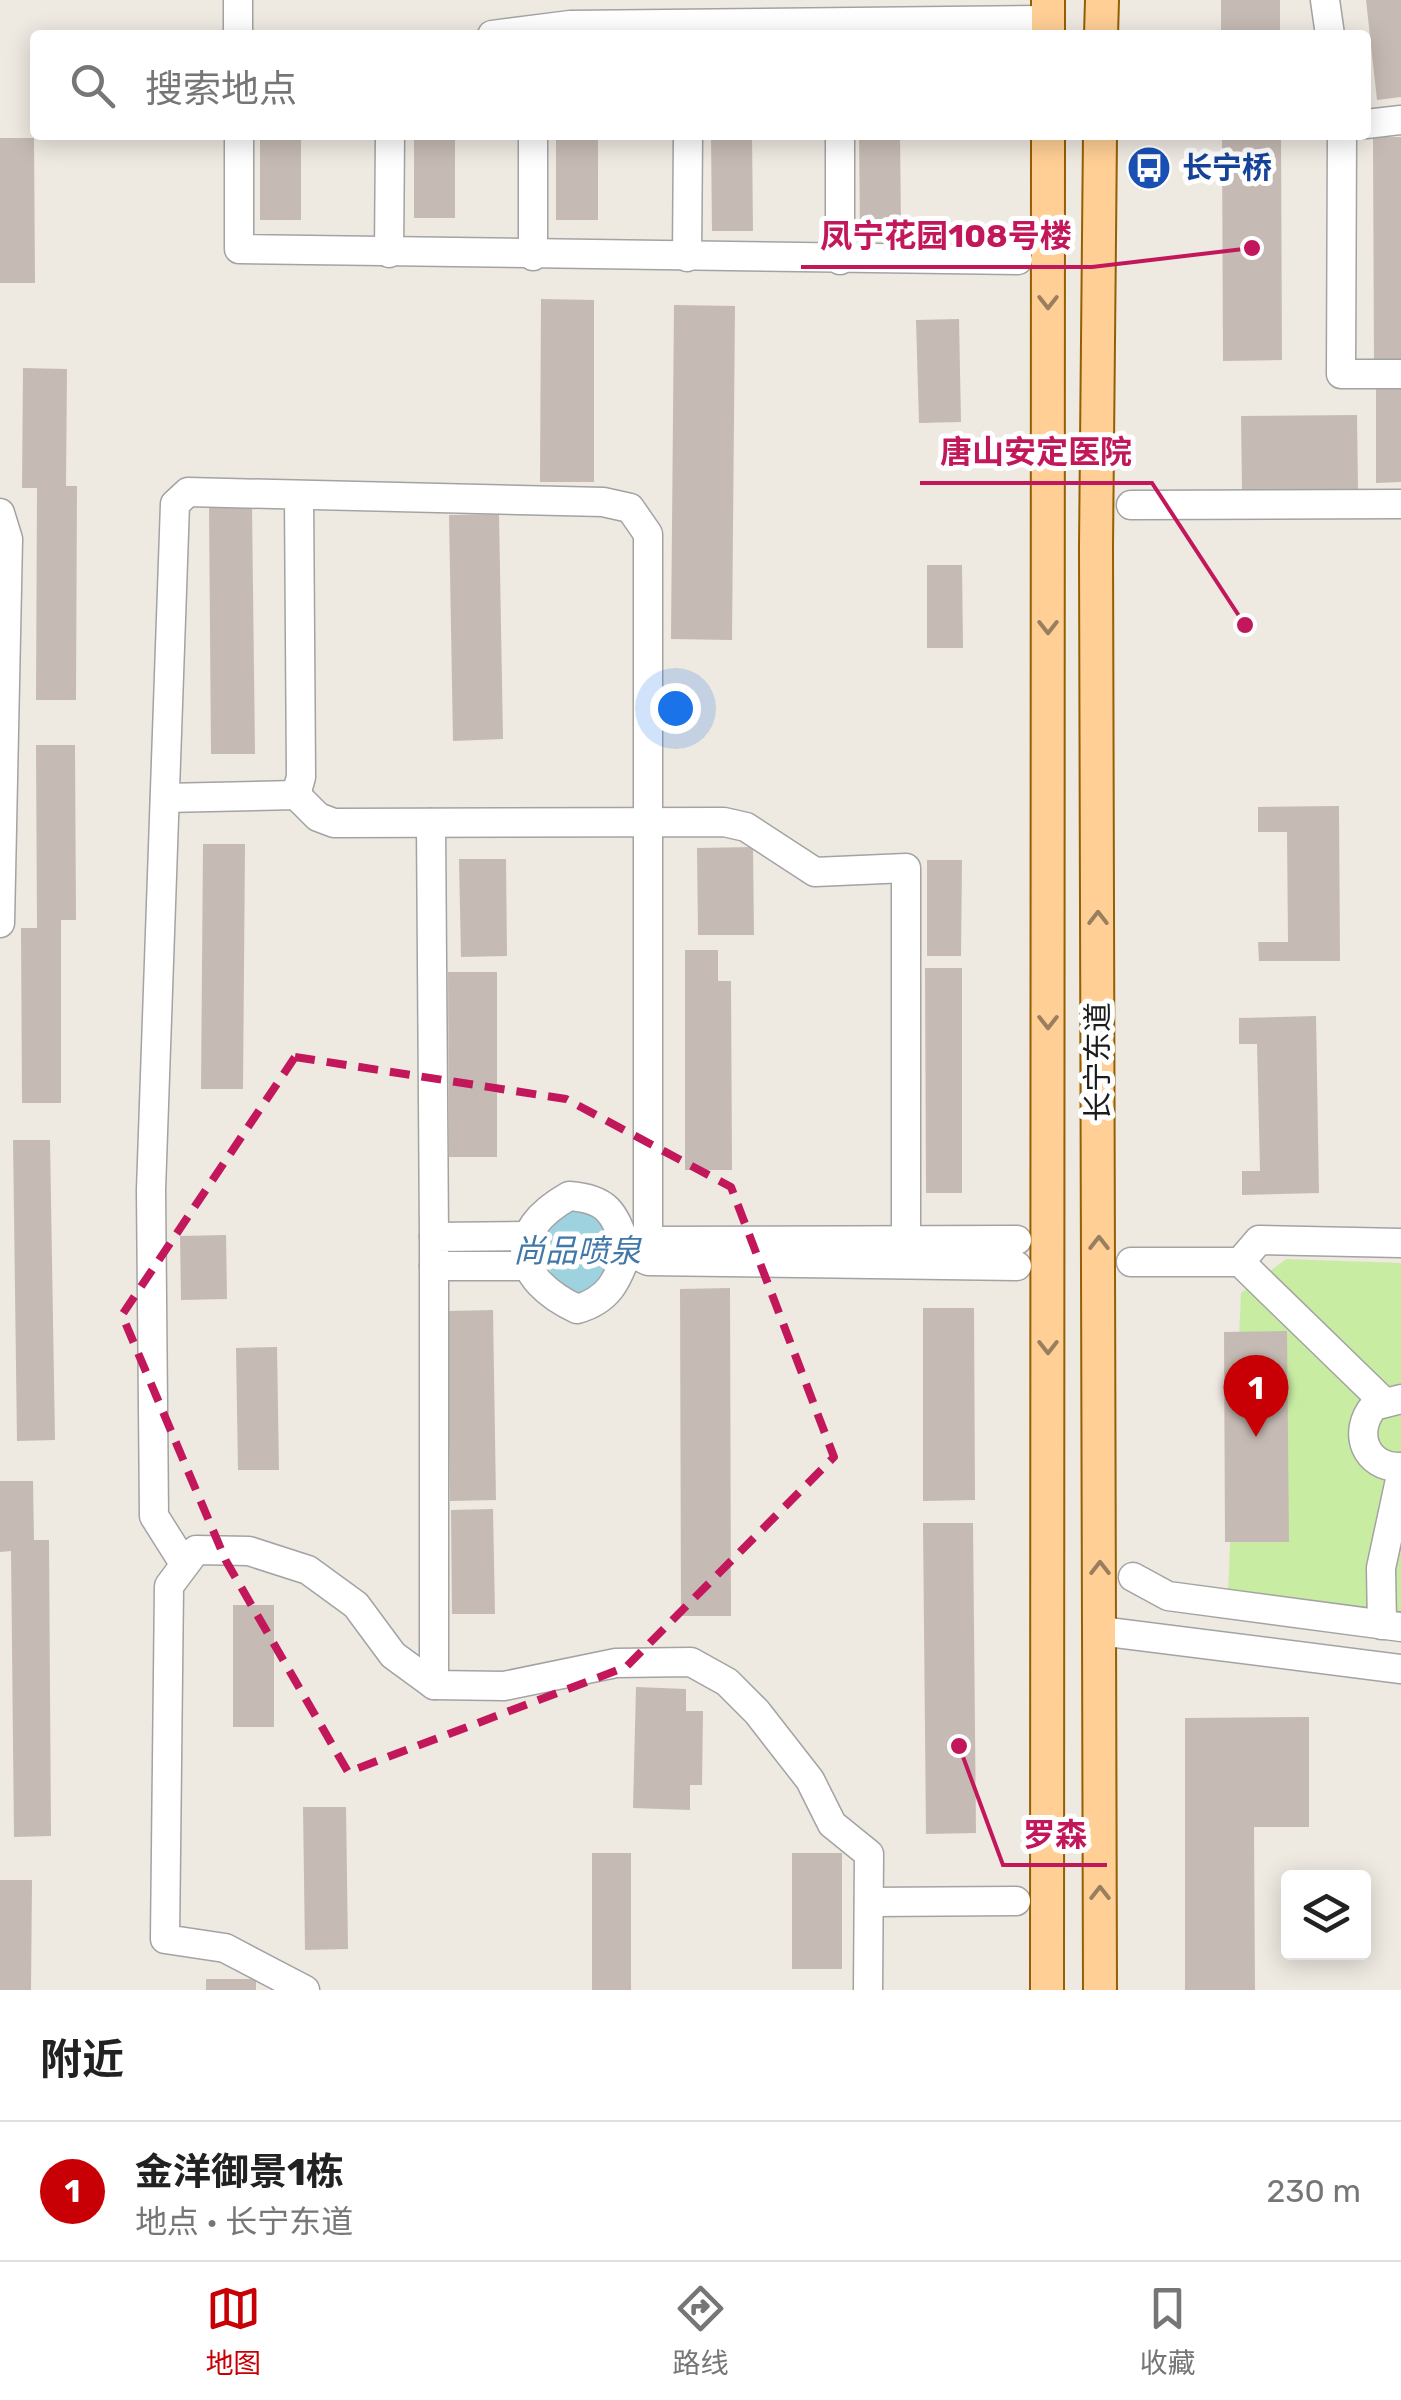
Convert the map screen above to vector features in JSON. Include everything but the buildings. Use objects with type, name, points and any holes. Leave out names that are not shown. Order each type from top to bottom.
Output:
[{"type":"main road","points":[[1101,30],[1102,0]]},
{"type":"main road","name":"长宁东道","points":[[1047,1990],[1048,140]]},
{"type":"main road","name":"长宁东道","points":[[1100,140],[1096,567],[1100,1990]]},
{"type":"street","points":[[238,0],[238,30]]},
{"type":"street","points":[[1325,0],[1329,30]]},
{"type":"street","points":[[636,30],[841,28],[1048,18]]},
{"type":"street","points":[[1371,123],[1401,120]]},
{"type":"street","points":[[238,140],[238,249],[1018,260]]},
{"type":"street","points":[[389,252],[390,140]]},
{"type":"street","points":[[533,140],[533,256]]},
{"type":"street","points":[[687,257],[688,140]]},
{"type":"street","points":[[840,140],[840,260]]},
{"type":"street","points":[[1342,140],[1342,374],[1401,374]]},
{"type":"street","points":[[183,1562],[154,1516],[151,1190],[176,504],[188,492],[603,502],[630,508],[648,534],[648,822],[638,1246],[616,1284],[596,1303],[576,1309],[547,1295],[526,1266],[526,1236],[547,1208],[569,1196],[594,1198],[614,1214],[638,1246],[648,1260],[1017,1253],[906,1241],[638,1246]]},
{"type":"street","points":[[296,795],[300,777],[299,494]]},
{"type":"street","points":[[1131,505],[1401,504]]},
{"type":"street","points":[[0,513],[8,539],[0,923]]},
{"type":"street","points":[[166,798],[296,795],[318,816],[334,823],[724,822],[746,826],[815,872],[906,868],[906,1241]]},
{"type":"street","points":[[431,823],[434,1685]]},
{"type":"street","points":[[434,1237],[526,1236]]},
{"type":"street","points":[[1240,1262],[1259,1240],[1401,1243]]},
{"type":"street","points":[[1131,1262],[1240,1262],[1392,1400],[1366,1415],[1362,1437],[1372,1458],[1401,1467]]},
{"type":"street","points":[[434,1266],[526,1266]]},
{"type":"street","points":[[1133,1577],[1168,1596],[1391,1626],[1381,1568],[1401,1475]]},
{"type":"street","points":[[305,1990],[225,1948],[165,1939],[169,1586],[183,1562],[196,1550],[249,1550],[308,1570],[356,1604],[394,1656],[434,1685],[504,1686],[616,1662],[691,1662],[728,1682],[810,1780],[832,1824],[869,1854],[868,1990]]},
{"type":"street","points":[[1100,1631],[1401,1669]]},
{"type":"street","points":[[868,1902],[1016,1902]]},
{"type":"highlighted area","points":[[295,1057],[566,1099],[731,1187],[834,1457],[626,1667],[348,1772],[226,1561],[122,1315]]},
{"type":"green space","points":[[1286,1259],[1401,1263],[1401,1614],[1228,1592],[1241,1293]]},
{"type":"water","name":"尚品喷泉","points":[[564,1205],[598,1210],[609,1250],[600,1289],[566,1298],[552,1275],[544,1250],[546,1226]]},
{"type":"place","name":"长宁桥","points":[[1149,168]]},
{"type":"place","name":"凤宁花园108号楼","points":[[1252,248]]},
{"type":"place","name":"唐山安定医院","points":[[1245,625]]},
{"type":"place","name":"金洋御景1栋","points":[[1256,1437]]},
{"type":"place","name":"罗森","points":[[959,1746]]}]
